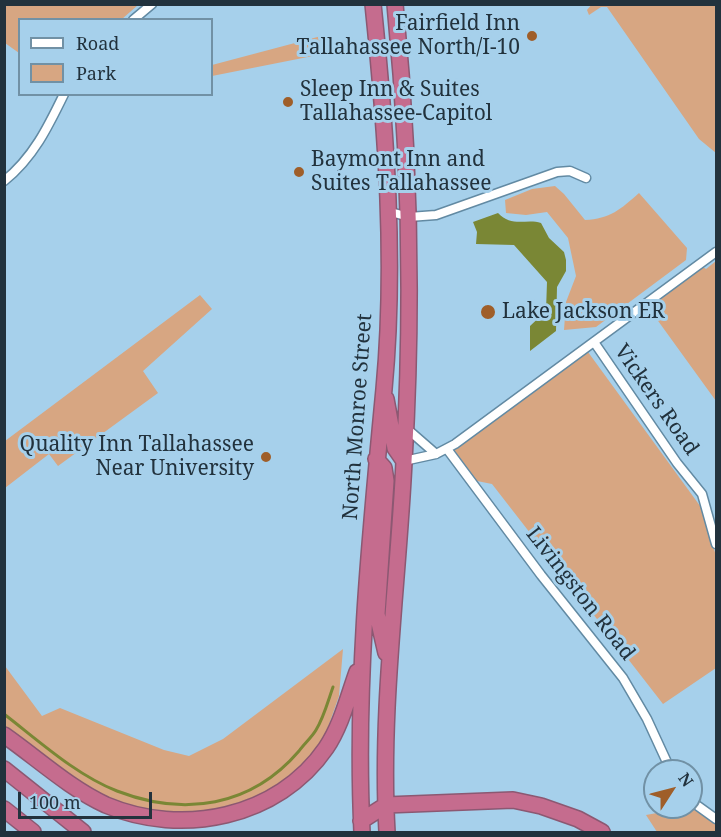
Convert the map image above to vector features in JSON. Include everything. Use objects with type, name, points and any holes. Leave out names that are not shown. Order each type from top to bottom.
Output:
[{"type":"highway","name":"North Monroe Street","points":[[362,827],[361,661],[376,459],[384,389],[387,212],[379,64],[373,4]]},
{"type":"highway","name":"North Monroe Street","points":[[387,832],[390,667],[404,461],[409,217],[401,62],[395,4]]},
{"type":"highway","points":[[379,64],[401,62]]},
{"type":"highway","points":[[384,389],[394,448],[404,461]]},
{"type":"highway","points":[[376,459],[384,468],[386,481],[377,614],[390,667]]},
{"type":"highway","points":[[4,735],[88,796],[108,807],[156,820],[220,819],[270,800],[297,781],[314,764],[334,733],[361,661]]},
{"type":"highway","points":[[4,769],[83,832]]},
{"type":"highway","points":[[362,827],[386,805],[513,800],[541,806],[578,819],[602,832]]},
{"type":"highway","points":[[4,809],[33,832]]},
{"type":"street","points":[[136,18],[153,4]]},
{"type":"street","points":[[4,181],[18,170],[36,147],[63,96]]},
{"type":"street","points":[[387,212],[409,217],[453,211],[557,172],[570,171],[586,178]]},
{"type":"street","points":[[404,461],[436,454],[447,449],[717,252]]},
{"type":"street","name":"Vickers Road","points":[[594,342],[677,464],[702,494],[717,544]]},
{"type":"street","points":[[405,427],[436,454]]},
{"type":"street","name":"Livingston Road","points":[[447,449],[541,575],[623,678],[647,719],[665,759]]},
{"type":"street","points":[[703,809],[717,819]]},
{"type":"green space","points":[[5,4],[138,5],[123,18],[18,18],[18,52],[5,43]]},
{"type":"green space","points":[[592,4],[716,5],[716,153],[699,139],[607,7],[601,7],[589,15],[587,10]]},
{"type":"green space","points":[[325,35],[328,53],[213,76],[213,65]]},
{"type":"green space","points":[[555,186],[585,220],[601,218],[615,212],[639,193],[687,248],[686,260],[596,327],[564,330],[566,302],[576,276],[568,238],[547,212],[526,215],[506,213],[505,200],[532,189]]},
{"type":"green space","points":[[716,261],[716,401],[648,307],[703,267],[706,269]]},
{"type":"green space","points":[[200,295],[212,309],[143,371],[158,393],[58,466],[49,454],[5,488],[5,441]]},
{"type":"green space","points":[[588,352],[703,510],[716,556],[716,668],[663,704],[492,484],[477,481],[454,450]]},
{"type":"green space","points":[[343,649],[339,696],[320,750],[261,801],[175,819],[106,801],[5,731],[5,666],[42,716],[60,708],[164,750],[189,756],[223,739]]},
{"type":"green space","points":[[703,816],[716,824],[716,832],[657,832],[649,819],[703,819]]},
{"type":"shaded area","points":[[498,213],[509,220],[541,223],[549,238],[564,252],[566,260],[566,271],[557,287],[556,331],[530,351],[530,326],[546,311],[547,282],[514,245],[476,244],[477,232],[473,222]]},
{"type":"waterway","points":[[4,714],[58,757],[102,784],[142,799],[167,804],[191,805],[215,802],[238,795],[260,785],[280,770],[314,733],[324,714],[333,687]]},
{"type":"place","name":"Fairfield Inn Tallahassee North/I-10","points":[[532,36]]},
{"type":"place","name":"Sleep Inn & Suites Tallahassee-Capitol","points":[[288,102]]},
{"type":"place","name":"Baymont Inn and Suites Tallahassee","points":[[299,172]]},
{"type":"place","name":"Lake Jackson ER","points":[[488,312]]},
{"type":"place","name":"Quality Inn Tallahassee Near University","points":[[266,457]]}]
